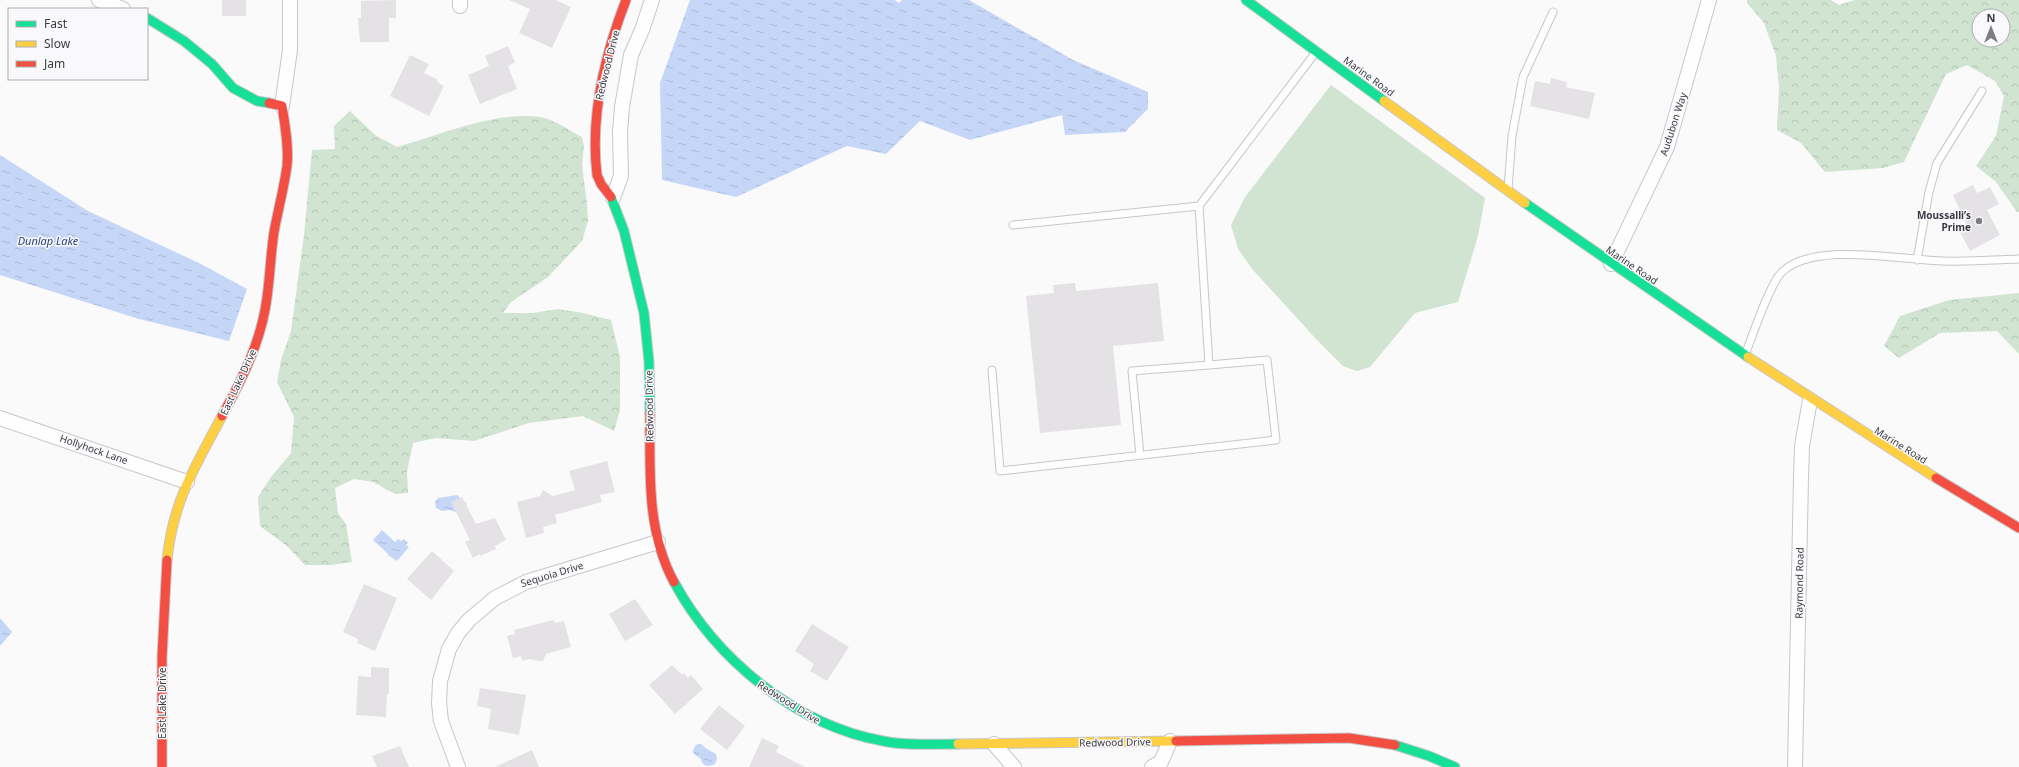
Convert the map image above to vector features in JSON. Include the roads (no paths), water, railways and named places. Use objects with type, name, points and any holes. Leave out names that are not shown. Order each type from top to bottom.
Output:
[{"type":"street","points":[[99,0],[120,8]]},
{"type":"street","points":[[148,19],[184,40],[212,64],[233,88],[257,101],[282,106],[290,50],[290,0]]},
{"type":"street","name":"Redwood Drive","points":[[626,0],[607,58],[598,98],[596,136],[598,179],[613,198],[631,253],[644,310],[648,340],[651,492],[658,542],[668,568],[681,594],[715,640],[754,680],[802,712],[828,725],[881,741],[912,744],[994,744],[1349,738],[1384,741],[1417,751],[1455,767]]},
{"type":"street","name":"Redwood Drive","points":[[613,198],[621,176],[620,132],[622,107],[631,55],[642,30],[652,0]]},
{"type":"street","name":"Marine Road","points":[[1246,0],[1508,191],[1745,356],[1810,400],[1937,480],[2019,528]]},
{"type":"street","name":"Audubon Way","points":[[1611,264],[1668,147],[1709,0]]},
{"type":"street","name":"East Lake Drive","points":[[162,767],[165,582],[170,534],[177,507],[187,482],[243,377],[256,345],[265,312],[271,275],[274,233],[287,165],[286,130],[282,106]]},
{"type":"street","name":"Raymond Road","points":[[1795,767],[1802,446],[1810,400]]},
{"type":"street","name":"Hollyhock Lane","points":[[0,418],[187,482]]},
{"type":"street","name":"Sequoia Drive","points":[[458,767],[441,721],[439,703],[440,681],[449,649],[458,633],[469,620],[495,598],[526,582],[658,542]]},
{"type":"street","points":[[1152,767],[1161,762],[1170,741]]},
{"type":"street","points":[[994,744],[1014,767]]},
{"type":"lane","points":[[1508,191],[1512,136],[1523,77],[1553,12]]},
{"type":"lane","points":[[1209,366],[1199,206],[1317,52]]},
{"type":"lane","points":[[1917,260],[1924,212],[1937,163],[1982,91]]},
{"type":"lane","points":[[1013,225],[1199,206]]},
{"type":"lane","points":[[1745,356],[1780,273],[1793,264],[1823,256],[1851,254],[1944,262],[2019,259]]},
{"type":"lane","points":[[992,370],[1000,471],[1276,440],[1267,360],[1209,366],[1132,371],[1140,455]]},
{"type":"water","points":[[690,0],[895,0],[899,3],[902,0],[969,0],[1073,60],[1148,92],[1148,109],[1125,132],[1065,135],[1062,115],[970,140],[920,121],[886,154],[847,146],[736,197],[662,180],[660,83]]},
{"type":"water","name":"Dunlap Lake","points":[[0,155],[88,211],[201,264],[247,289],[229,341],[139,319],[0,275]]},
{"type":"water","points":[[457,495],[467,504],[459,513],[449,510],[442,511],[436,508],[435,502],[438,498]]},
{"type":"water","points":[[382,530],[395,542],[398,539],[401,541],[404,539],[408,543],[406,545],[409,547],[397,561],[388,555],[373,540]]},
{"type":"water","points":[[0,618],[12,632],[0,646]]},
{"type":"water","points":[[701,744],[716,754],[717,759],[715,764],[710,766],[704,765],[701,759],[694,754],[693,751],[695,746]]},
{"type":"place","name":"Moussalli’s Prime","points":[[1979,221]]}]
